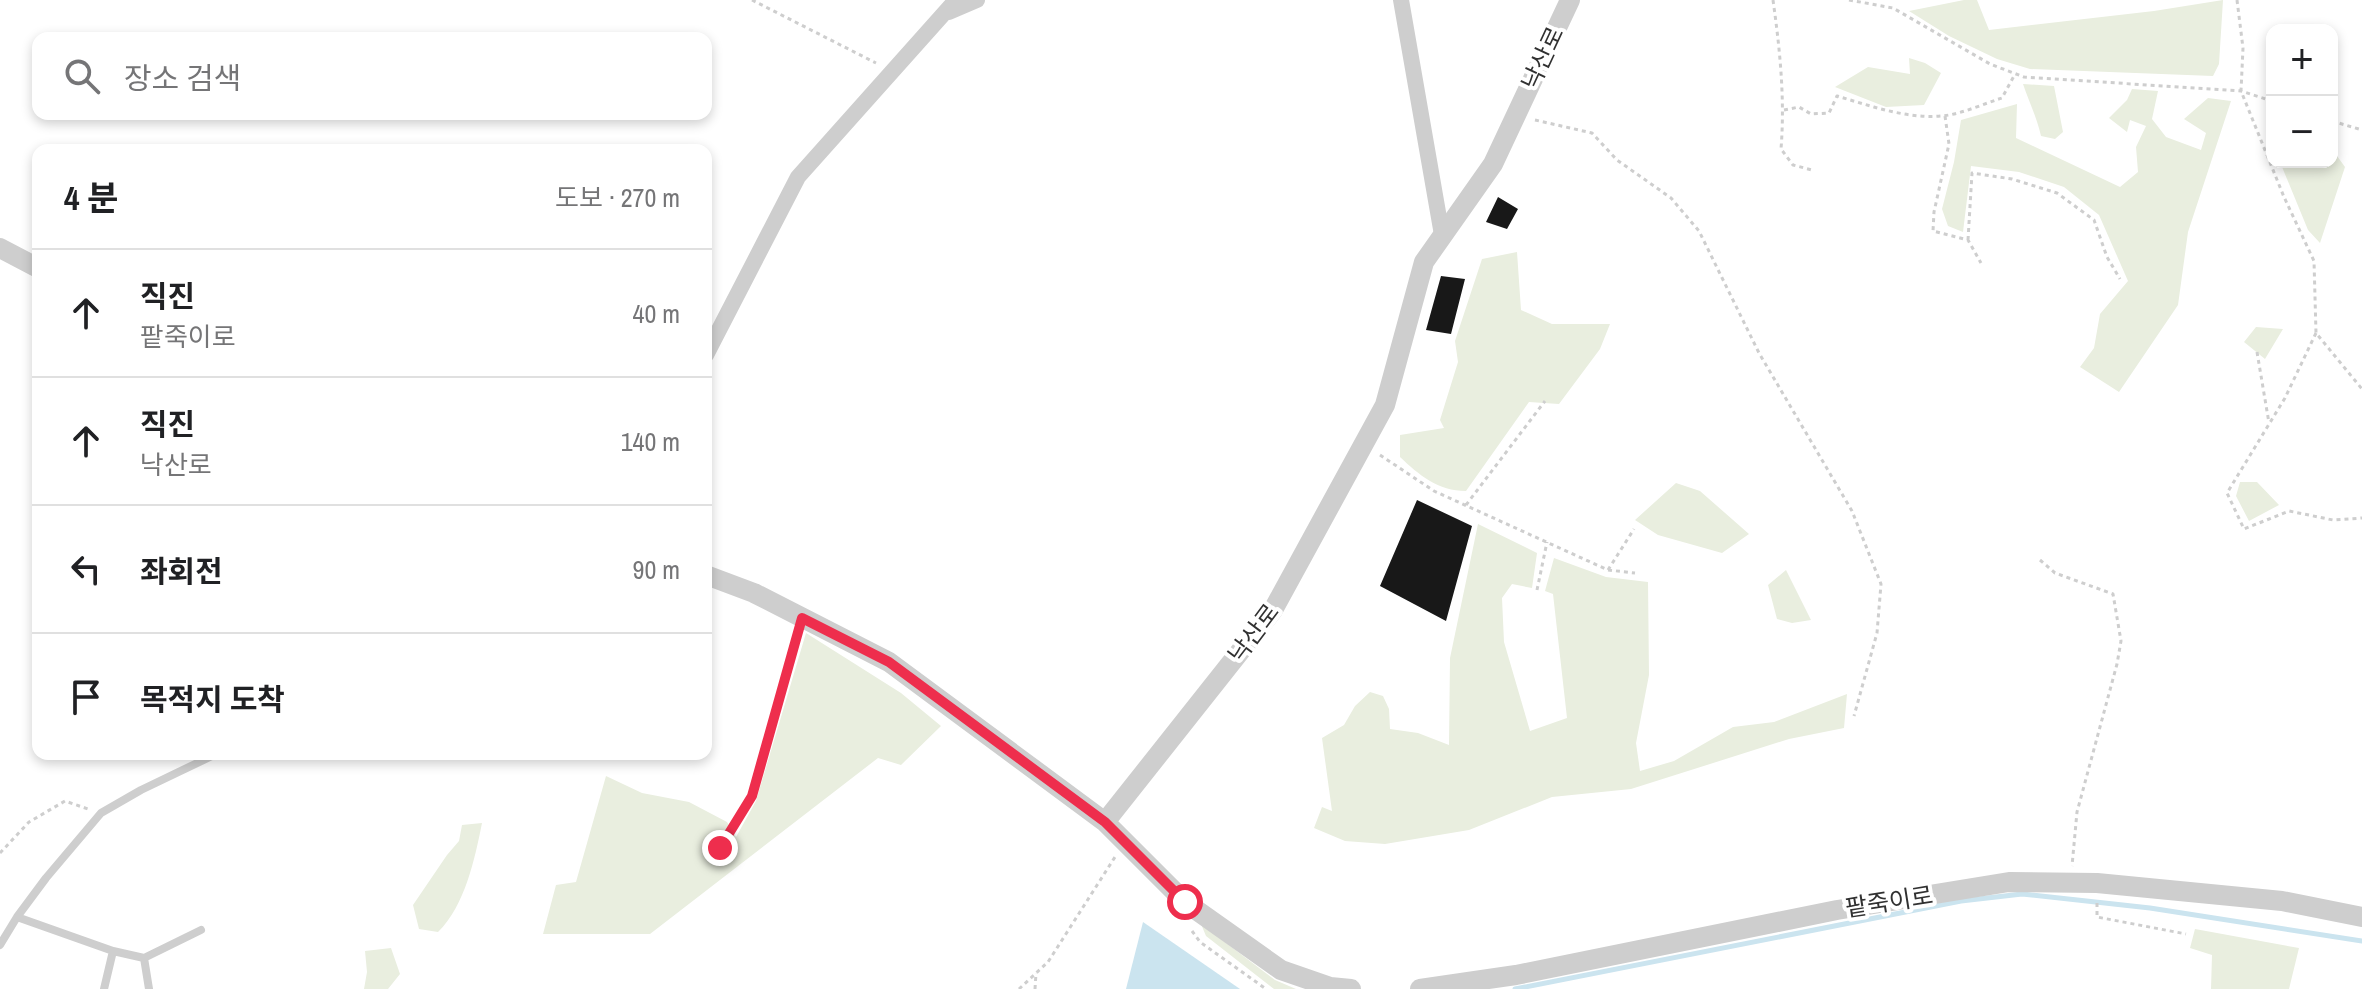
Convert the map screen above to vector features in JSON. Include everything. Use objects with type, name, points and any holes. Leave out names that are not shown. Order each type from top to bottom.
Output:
[{"type":"street","points":[[712,343],[798,177],[956,0]]},
{"type":"street","points":[[943,14],[977,0]]},
{"type":"street","points":[[1401,0],[1442,235]]},
{"type":"street","name":"낙산로","points":[[1105,822],[1273,610],[1385,405],[1424,262],[1493,164],[1570,0]]},
{"type":"street","points":[[0,248],[32,265]]},
{"type":"street","points":[[712,577],[754,593],[889,662],[1105,822],[1185,902],[1281,970],[1330,987],[1351,989]]},
{"type":"street","name":"팥죽이로","points":[[1420,989],[1516,975],[1837,910],[2009,882],[2097,883],[2282,901],[2362,917]]},
{"type":"lane","points":[[0,945],[46,878],[101,813],[204,760]]},
{"type":"lane","points":[[17,917],[113,951],[144,958],[201,930]]},
{"type":"lane","points":[[104,989],[113,951]]},
{"type":"lane","points":[[144,958],[149,989]]},
{"type":"path","points":[[752,0],[894,71]]},
{"type":"path","points":[[1773,0],[1784,110],[1781,149],[1793,165],[1812,170]]},
{"type":"path","points":[[1849,0],[1893,8],[1969,53],[2024,77],[2241,91],[2266,99]]},
{"type":"path","points":[[2237,0],[2243,48],[2241,91],[2314,261],[2316,333],[2285,398],[2227,493],[2244,529],[2289,511],[2333,520],[2362,518]]},
{"type":"path","points":[[1784,110],[1799,107],[1811,114],[1829,113],[1837,96],[1916,116],[1945,116],[2002,98],[2015,74]]},
{"type":"path","points":[[1516,115],[1592,133],[1617,160],[1671,198],[1699,231],[1759,353],[1852,511],[1881,584],[1877,633],[1854,716]]},
{"type":"path","points":[[1945,116],[1949,144],[1934,212],[1933,231],[1968,240]]},
{"type":"path","points":[[2338,123],[2362,130]]},
{"type":"path","points":[[1981,263],[1968,240],[1972,173],[2012,179],[2057,193],[2094,220],[2107,257],[2120,279]]},
{"type":"path","points":[[2316,333],[2362,389]]},
{"type":"path","points":[[2257,352],[2269,424]]},
{"type":"path","points":[[1466,505],[1545,401]]},
{"type":"path","points":[[1364,444],[1434,491],[1608,570],[1635,573]]},
{"type":"path","points":[[1608,570],[1634,529]]},
{"type":"path","points":[[1537,590],[1547,542]]},
{"type":"path","points":[[2040,560],[2055,573],[2113,594],[2121,641],[2077,812],[2071,883]]},
{"type":"path","points":[[720,848],[752,796],[802,618]]},
{"type":"path","points":[[0,853],[29,822],[65,801],[101,813]]},
{"type":"path","points":[[0,843],[6,848]]},
{"type":"path","points":[[1019,989],[1048,962],[1116,854]]},
{"type":"path","points":[[2097,914],[2097,917],[2186,934]]},
{"type":"path","points":[[1035,989],[1036,973]]},
{"type":"shaded area","points":[[1977,0],[1989,30],[2223,0],[2219,64],[2213,76],[2030,69],[1997,59],[1949,36],[1909,11]]},
{"type":"shaded area","points":[[1909,58],[1941,73],[1924,105],[1886,107],[1835,87],[1868,67],[1910,74]]},
{"type":"shaded area","points":[[2023,84],[2054,86],[2063,132],[2055,139],[2041,136]]},
{"type":"shaded area","points":[[2132,89],[2158,91],[2152,119],[2166,137],[2201,150],[2206,133],[2184,119],[2208,98],[2231,101],[2188,232],[2178,305],[2119,392],[2080,367],[2094,348],[2100,314],[2128,281],[2099,215],[2064,187],[2019,172],[1971,166],[1963,232],[1948,226],[1942,209],[1961,120],[2017,104],[2016,138],[2120,187],[2138,172],[2136,147],[2146,126],[2130,120],[2127,132],[2109,118],[2127,100]]},
{"type":"shaded area","points":[[2338,157],[2345,167],[2320,243],[2308,230],[2282,168],[2338,168]]},
{"type":"shaded area","points":[[1517,252],[1521,310],[1552,324],[1610,324],[1600,349],[1559,404],[1529,402],[1466,491],[1447,488],[1422,476],[1400,457],[1400,435],[1444,428],[1440,420],[1458,362],[1455,341],[1482,259]]},
{"type":"shaded area","points":[[2256,327],[2283,329],[2265,359],[2244,342]]},
{"type":"shaded area","points":[[2240,482],[2257,482],[2279,505],[2249,521],[2236,496]]},
{"type":"shaded area","points":[[1676,483],[1700,491],[1749,534],[1722,553],[1658,535],[1635,520]]},
{"type":"shaded area","points":[[1478,524],[1537,553],[1532,588],[1512,584],[1502,598],[1504,642],[1530,731],[1567,718],[1553,594],[1545,591],[1554,558],[1606,577],[1648,582],[1649,675],[1636,743],[1640,771],[1674,761],[1733,727],[1774,722],[1847,694],[1844,728],[1789,739],[1631,789],[1552,797],[1469,830],[1385,844],[1345,841],[1314,828],[1322,807],[1332,811],[1322,738],[1344,725],[1355,706],[1370,692],[1383,696],[1389,709],[1390,729],[1418,733],[1449,745],[1450,658]]},
{"type":"shaded area","points":[[1786,570],[1811,620],[1792,623],[1777,619],[1768,585]]},
{"type":"shaded area","points":[[806,633],[901,693],[941,726],[901,765],[878,758],[650,934],[543,934],[556,885],[576,882],[606,776],[642,793],[689,802],[727,822],[736,837],[756,801]]},
{"type":"shaded area","points":[[482,823],[468,881],[455,909],[438,932],[419,929],[413,905],[459,841],[462,825]]},
{"type":"shaded area","points":[[1201,924],[1275,980],[1296,989],[1274,989],[1206,936]]},
{"type":"shaded area","points":[[2195,929],[2299,948],[2289,989],[2211,989],[2212,955],[2190,948]]},
{"type":"shaded area","points":[[391,948],[400,974],[388,989],[364,989],[367,972],[365,951]]},
{"type":"water","points":[[1143,922],[1240,989],[1126,989]]},
{"type":"building","points":[[1498,197],[1518,209],[1507,229],[1486,222]]},
{"type":"building","points":[[1441,276],[1465,279],[1451,334],[1426,330]]},
{"type":"building","points":[[1417,500],[1472,526],[1446,621],[1380,586]]},
{"type":"waterway","points":[[1515,989],[1961,901],[2022,894],[2150,908],[2362,941]]},
{"type":"route","points":[[720,848],[752,796],[802,618],[889,662],[1105,822],[1185,902]]}]
